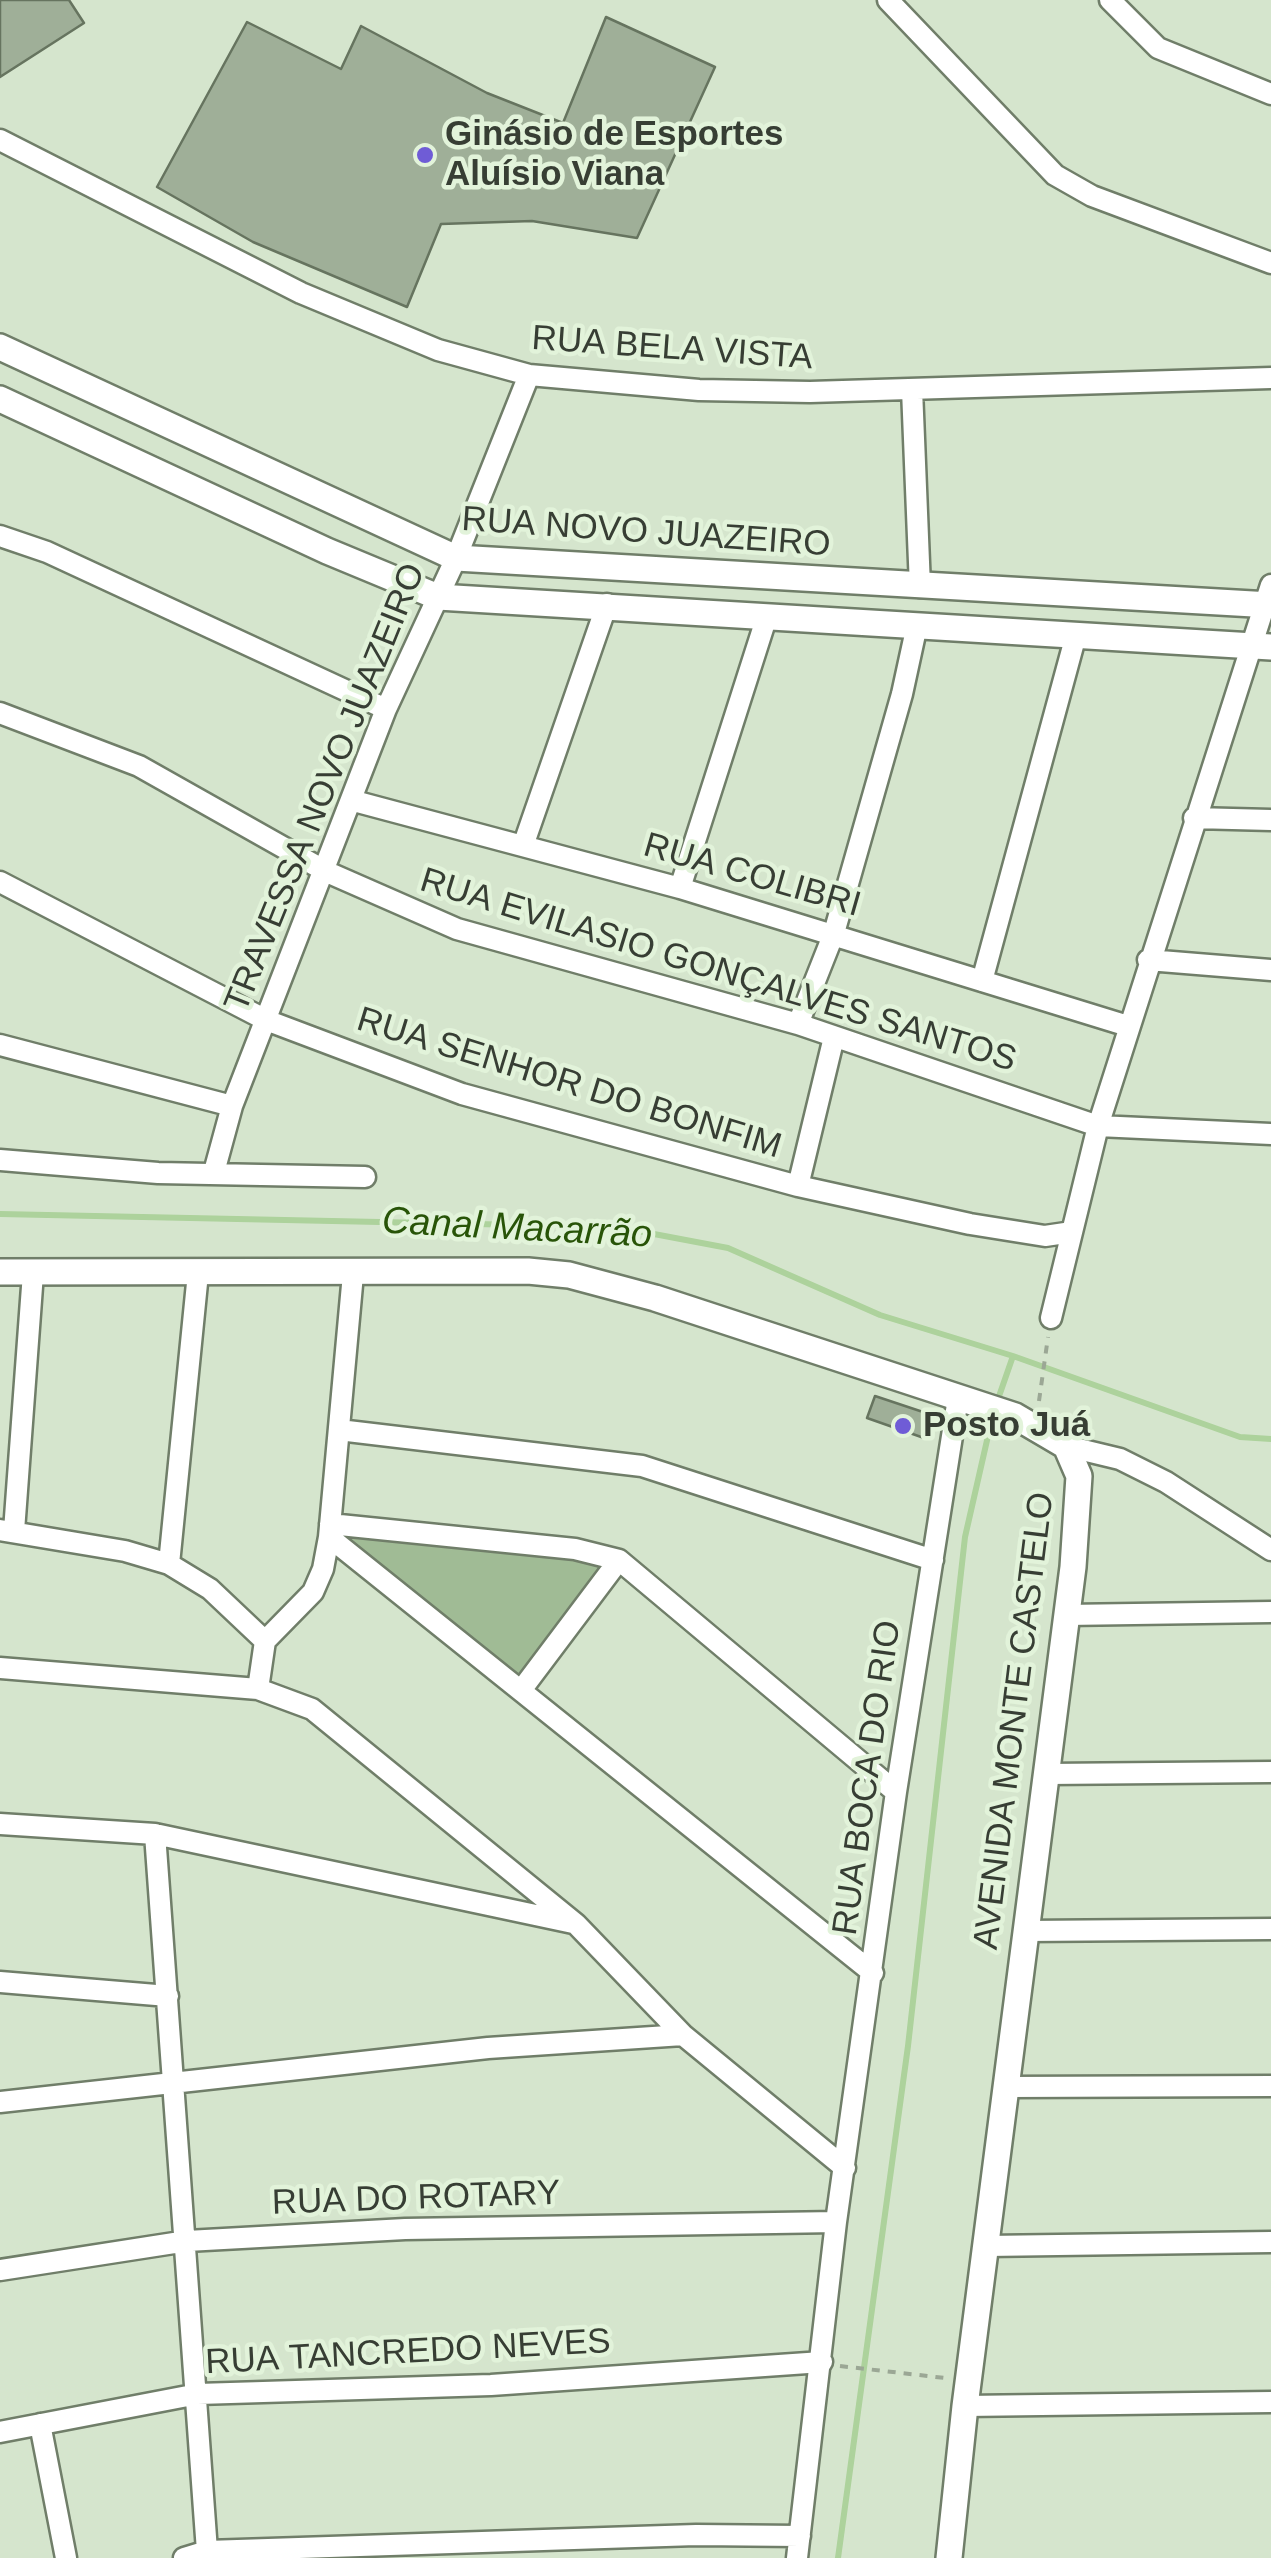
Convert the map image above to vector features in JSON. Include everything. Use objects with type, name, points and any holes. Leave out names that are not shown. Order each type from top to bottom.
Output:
[{"type":"street","points":[[888,0],[1055,175],[1092,196],[1271,262]]},
{"type":"street","points":[[1110,0],[1158,48],[1271,94]]},
{"type":"street","name":"RUA BELA VISTA","points":[[0,140],[301,293],[438,350],[529,375],[699,390],[912,390],[1271,378]]},
{"type":"street","name":"RUA NOVO JUAZEIRO","points":[[0,347],[456,558],[920,587],[1269,598]]},
{"type":"street","name":"TRAVESSA NOVO JUAZEIRO","points":[[214,1172],[232,1106],[354,801],[386,709],[456,558],[529,375]]},
{"type":"street","points":[[912,390],[920,587]]},
{"type":"street","points":[[0,399],[328,551],[438,597],[607,604],[1260,646]]},
{"type":"street","points":[[0,536],[47,552],[386,709]]},
{"type":"street","points":[[1051,1318],[1098,1126],[1128,1026],[1194,818],[1260,646],[1269,598]]},
{"type":"street","points":[[523,846],[607,604]]},
{"type":"street","points":[[680,888],[768,616]]},
{"type":"street","points":[[798,1024],[834,933],[917,625]]},
{"type":"street","points":[[982,980],[1076,635]]},
{"type":"street","name":"RUA EVILASIO GONÇALVES SANTOS","points":[[0,713],[138,766],[326,872],[456,929],[798,1024],[1098,1126],[1271,1134]]},
{"type":"street","name":"RUA COLIBRI","points":[[354,801],[680,888],[1128,1026]]},
{"type":"street","points":[[1194,818],[1271,820]]},
{"type":"street","name":"RUA SENHOR DO BONFIM","points":[[0,882],[266,1020],[462,1094],[798,1186],[970,1224],[1054,1236],[1072,1232]]},
{"type":"street","points":[[1148,960],[1271,970]]},
{"type":"street","points":[[798,1186],[834,1036]]},
{"type":"street","points":[[0,1045],[232,1106]]},
{"type":"street","points":[[0,1160],[158,1173],[365,1177]]},
{"type":"street","name":"AVENIDA MONTE CASTELO","points":[[0,1272],[528,1271],[569,1275],[656,1298],[1010,1414],[1066,1446],[1079,1476],[1066,1615],[949,2558]]},
{"type":"street","points":[[33,1272],[7,1530],[125,1550],[169,1564],[210,1589],[265,1641]]},
{"type":"street","points":[[169,1564],[198,1272]]},
{"type":"street","points":[[258,1689],[265,1641],[313,1592],[330,1530],[353,1274]]},
{"type":"street","name":"RUA BOCA DO RIO","points":[[798,2547],[836,2222],[896,1792],[933,1560],[970,1402]]},
{"type":"street","points":[[339,1430],[642,1466],[933,1560]]},
{"type":"street","points":[[1066,1446],[1120,1459],[1166,1482],[1271,1550]]},
{"type":"street","points":[[330,1530],[576,1549],[618,1560],[896,1792]]},
{"type":"street","points":[[330,1530],[873,1973]]},
{"type":"street","points":[[522,1689],[618,1560]]},
{"type":"street","points":[[1066,1615],[1271,1612]]},
{"type":"street","points":[[0,1668],[258,1689],[312,1709],[576,1924],[683,2035],[845,2168]]},
{"type":"street","points":[[1047,1774],[1271,1772]]},
{"type":"street","points":[[0,1824],[155,1834],[576,1924]]},
{"type":"street","points":[[155,1834],[207,2551]]},
{"type":"street","points":[[1026,1930],[1271,1929]]},
{"type":"street","points":[[0,1982],[168,1996]]},
{"type":"street","points":[[0,2102],[488,2048],[683,2035]]},
{"type":"street","points":[[1009,2087],[1271,2086]]},
{"type":"street","name":"RUA DO ROTARY","points":[[0,2270],[186,2241],[405,2229],[836,2222]]},
{"type":"street","points":[[987,2246],[1271,2242]]},
{"type":"street","name":"RUA TANCREDO NEVES","points":[[0,2432],[198,2394],[491,2385],[822,2362]]},
{"type":"street","points":[[967,2393],[1271,2402]]},
{"type":"street","points":[[40,2424],[66,2558]]},
{"type":"street","points":[[184,2558],[207,2551],[696,2535],[798,2547]]},
{"type":"path","points":[[1042,1382],[1048,1340]]},
{"type":"path","points":[[853,2368],[881,2371],[967,2393]]},
{"type":"green space","points":[[336,1533],[610,1562],[521,1679]]},
{"type":"building","points":[[0,0],[69,0],[84,23],[0,77]]},
{"type":"building","name":"Ginásio de Esportes Aluísio Viana","points":[[606,17],[715,67],[637,238],[532,221],[441,224],[407,307],[253,242],[157,187],[247,22],[341,69],[361,26],[487,93],[563,123]]},
{"type":"building","points":[[875,1396],[932,1415],[924,1438],[867,1418]]},
{"type":"waterway","name":"Canal Macarrão","points":[[0,1214],[617,1227],[728,1248],[880,1315],[1013,1356],[1240,1437],[1271,1439]]},
{"type":"waterway","points":[[997,1402],[1013,1356]]},
{"type":"waterway","points":[[838,2558],[908,2046],[965,1537],[993,1414]]},
{"type":"place","name":"Ginásio de Esportes Aluísio Viana","points":[[425,155]]},
{"type":"place","name":"Posto Juá","points":[[903,1426]]}]
